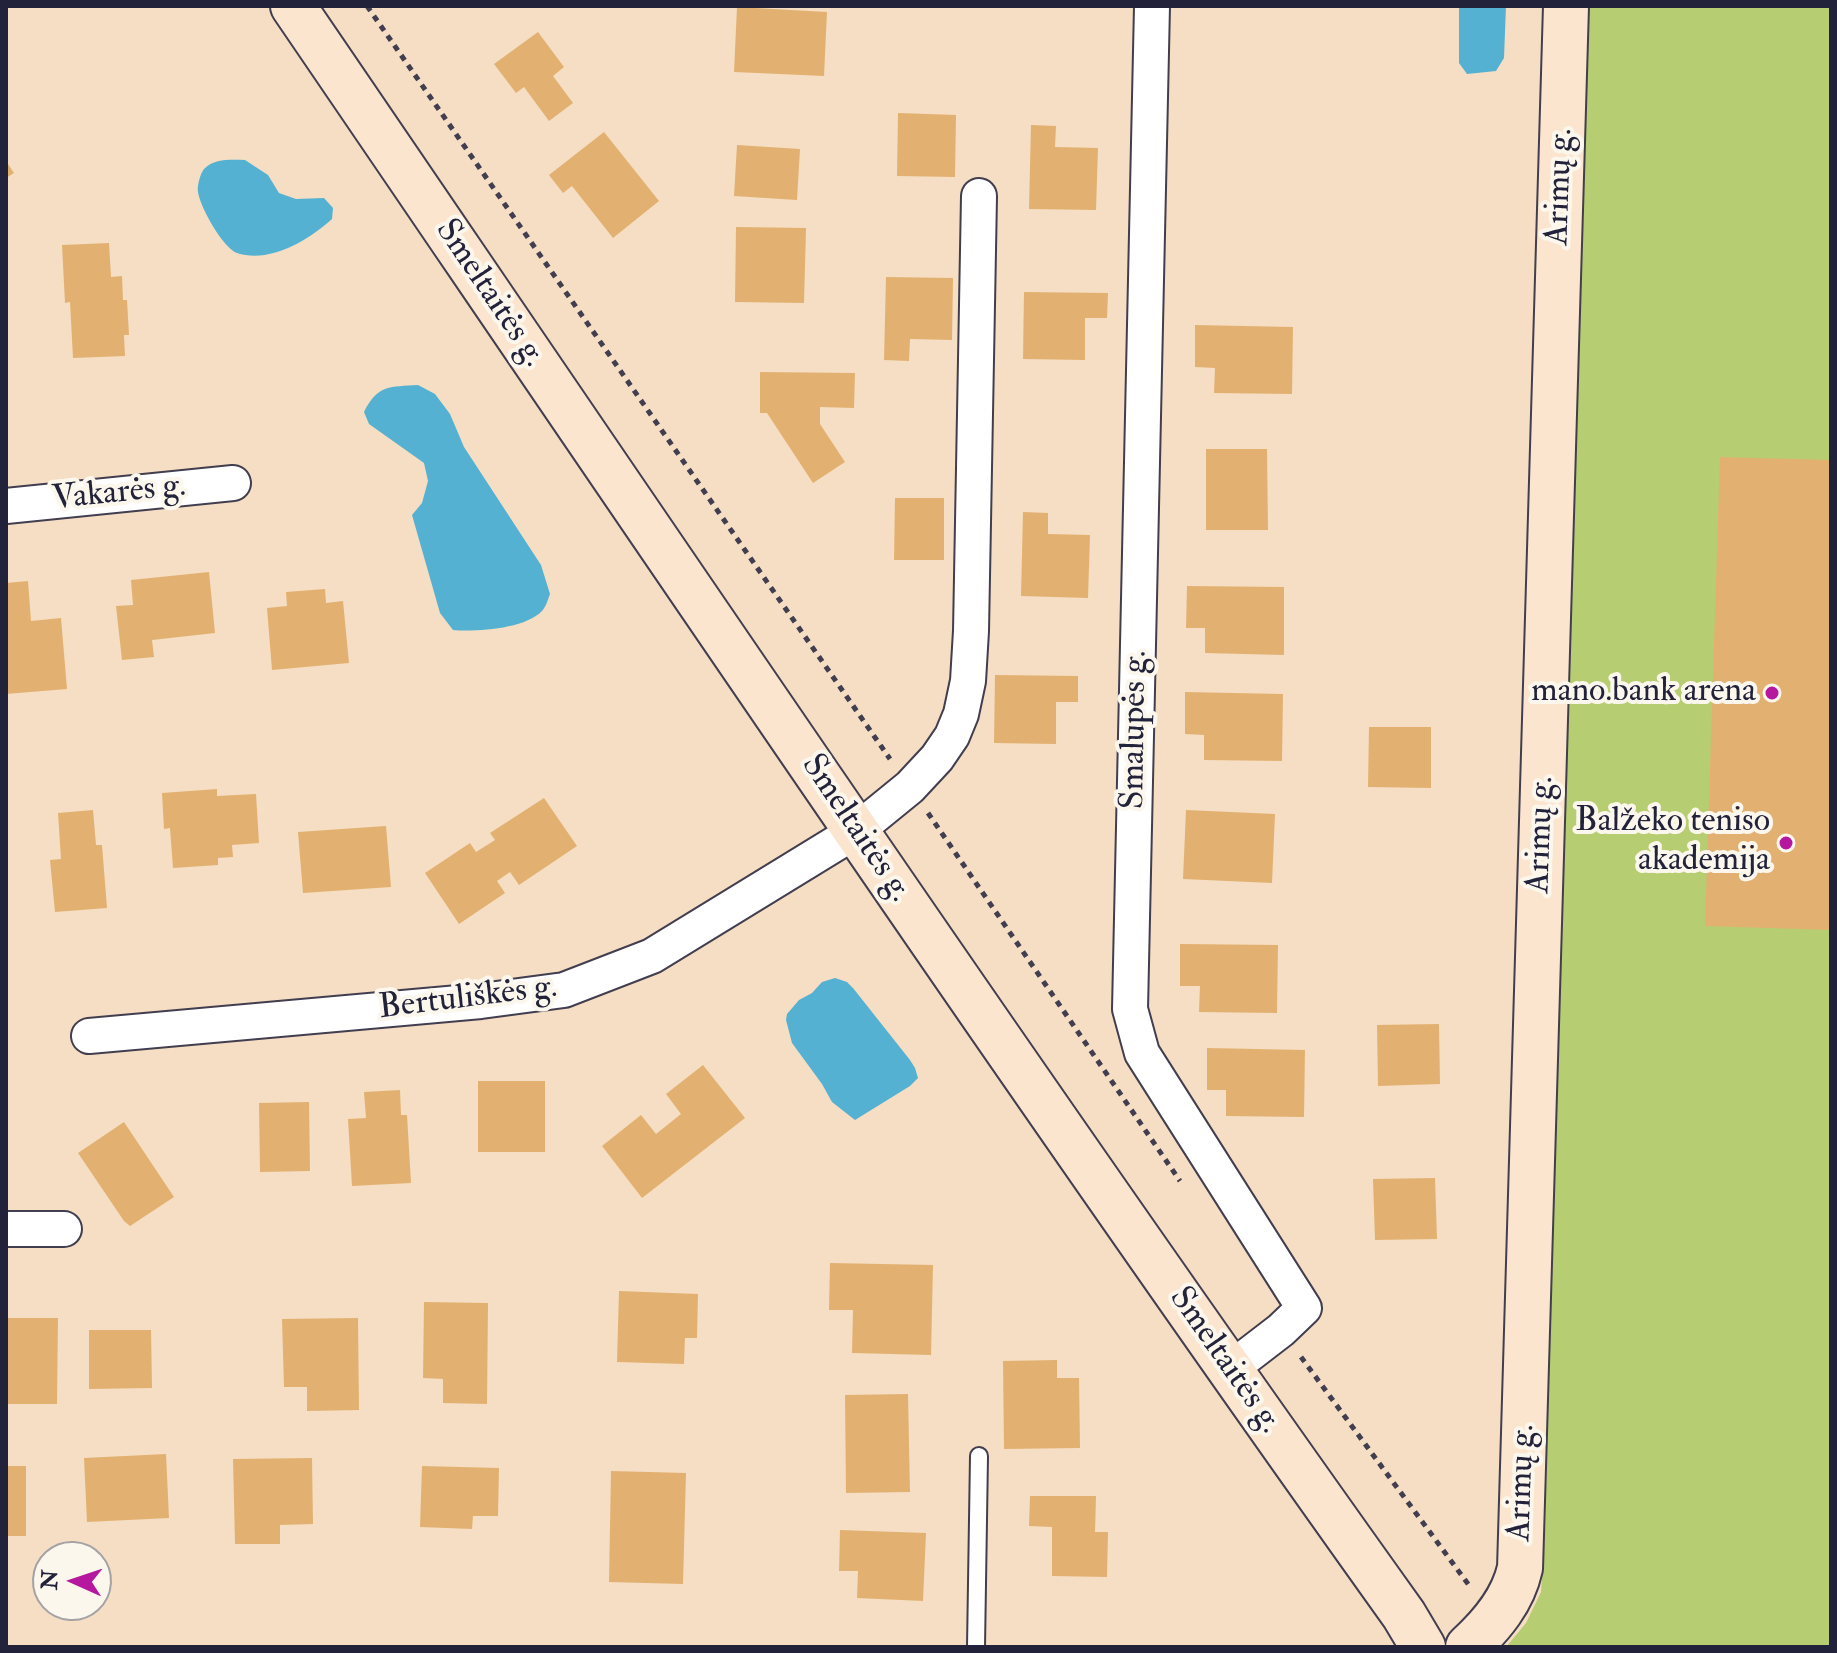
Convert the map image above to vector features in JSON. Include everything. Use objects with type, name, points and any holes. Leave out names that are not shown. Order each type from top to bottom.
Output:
[{"type":"main road","name":"Smeltaitės g.","points":[[293,6],[856,831],[1229,1370],[1404,1615],[1423,1647]]},
{"type":"main road","name":"Arimų g.","points":[[1481,1633],[1517,1585],[1520,1568],[1566,6]]},
{"type":"street","name":"Smalupės g.","points":[[1152,6],[1130,1009],[1142,1053],[1304,1308],[1229,1370]]},
{"type":"street","points":[[856,831],[910,787],[937,758],[952,736],[961,714],[968,681],[979,196]]},
{"type":"street","name":"Vakarės g.","points":[[6,506],[233,483]]},
{"type":"street","name":"Bertuliškės g.","points":[[89,1036],[465,1002],[564,990],[652,956],[856,831]]},
{"type":"street","points":[[6,1229],[64,1229]]},
{"type":"lane","points":[[976,1647],[979,1456]]},
{"type":"path","points":[[367,6],[910,787],[1184,1188]]},
{"type":"path","points":[[1281,1330],[1481,1633]]},
{"type":"green space","points":[[1585,6],[1831,6],[1831,1647],[1506,1647],[1526,1623],[1541,1592],[1545,1531],[1570,480]]},
{"type":"water","points":[[1459,6],[1506,6],[1504,58],[1496,71],[1467,74],[1459,63]]},
{"type":"water","points":[[245,160],[268,175],[279,193],[296,199],[324,198],[333,208],[332,219],[312,235],[275,253],[249,256],[231,250],[208,217],[200,199],[198,183],[204,169],[213,163]]},
{"type":"water","points":[[418,385],[435,394],[450,414],[464,447],[541,565],[550,594],[543,609],[524,622],[487,630],[453,630],[440,613],[412,515],[422,503],[428,481],[424,463],[369,424],[364,412],[374,396],[386,389]]},
{"type":"water","points":[[835,978],[853,988],[910,1060],[918,1078],[855,1120],[832,1102],[792,1043],[786,1020],[787,1014],[799,1000],[812,993],[822,982]]},
{"type":"building","points":[[737,7],[827,12],[824,76],[734,72]]},
{"type":"building","points":[[538,32],[564,67],[553,76],[573,103],[549,121],[524,87],[516,93],[494,64]]},
{"type":"building","points":[[898,113],[956,115],[955,177],[897,176]]},
{"type":"building","points":[[1031,125],[1056,126],[1055,147],[1098,148],[1096,210],[1029,209]]},
{"type":"building","points":[[604,132],[659,201],[613,238],[572,186],[563,193],[549,175]]},
{"type":"building","points":[[737,145],[800,149],[797,200],[734,196]]},
{"type":"building","points":[[6,161],[14,173],[6,178]]},
{"type":"building","points":[[736,227],[806,228],[804,303],[735,302]]},
{"type":"building","points":[[109,243],[111,277],[122,276],[123,300],[127,300],[129,335],[124,335],[125,356],[73,358],[70,302],[65,303],[62,245]]},
{"type":"building","points":[[886,277],[953,278],[952,340],[910,339],[909,361],[884,360]]},
{"type":"building","points":[[1024,292],[1108,293],[1107,318],[1085,318],[1085,360],[1023,359]]},
{"type":"building","points":[[1195,325],[1293,327],[1292,394],[1214,393],[1215,368],[1195,367]]},
{"type":"building","points":[[760,372],[855,373],[854,408],[820,407],[820,424],[845,462],[813,483],[767,413],[760,413]]},
{"type":"building","points":[[1206,449],[1267,449],[1268,530],[1206,530]]},
{"type":"building","name":"mano.bank arena","points":[[1720,457],[1831,460],[1831,930],[1705,926]]},
{"type":"building","points":[[895,498],[944,498],[944,560],[894,560]]},
{"type":"building","points":[[1023,512],[1048,513],[1048,534],[1090,535],[1088,598],[1021,596]]},
{"type":"building","points":[[209,572],[215,633],[152,640],[154,657],[122,660],[116,606],[133,605],[131,580]]},
{"type":"building","points":[[28,581],[31,621],[61,618],[67,689],[6,694],[6,583]]},
{"type":"building","points":[[1187,586],[1284,587],[1284,655],[1205,653],[1205,628],[1186,628]]},
{"type":"building","points":[[325,589],[326,603],[343,601],[349,663],[272,670],[267,608],[287,606],[286,592]]},
{"type":"building","points":[[995,675],[1078,676],[1078,702],[1056,702],[1056,744],[994,743]]},
{"type":"building","points":[[1185,692],[1283,694],[1282,761],[1204,760],[1204,735],[1185,734]]},
{"type":"building","points":[[1369,727],[1431,727],[1431,788],[1368,787]]},
{"type":"building","points":[[217,789],[217,796],[256,794],[259,843],[232,845],[233,857],[218,858],[218,865],[173,868],[170,828],[164,829],[162,793]]},
{"type":"building","points":[[544,798],[577,846],[519,885],[510,872],[497,881],[505,893],[459,924],[425,873],[470,843],[476,852],[495,840],[490,833]]},
{"type":"building","points":[[93,810],[96,845],[102,845],[107,908],[55,912],[50,860],[61,859],[58,813]]},
{"type":"building","points":[[1186,810],[1275,814],[1272,883],[1183,879]]},
{"type":"building","points":[[386,826],[391,887],[303,893],[298,832]]},
{"type":"building","points":[[1180,944],[1278,945],[1277,1013],[1199,1012],[1200,986],[1180,986]]},
{"type":"building","points":[[1439,1024],[1440,1084],[1378,1086],[1377,1025]]},
{"type":"building","points":[[1207,1048],[1305,1050],[1304,1117],[1226,1116],[1226,1090],[1207,1090]]},
{"type":"building","points":[[703,1065],[745,1118],[642,1198],[602,1146],[641,1115],[656,1134],[681,1114],[666,1094]]},
{"type":"building","points":[[478,1081],[545,1081],[545,1152],[478,1152]]},
{"type":"building","points":[[400,1090],[401,1115],[407,1115],[411,1183],[352,1186],[348,1119],[366,1118],[364,1092]]},
{"type":"building","points":[[309,1102],[310,1171],[260,1172],[259,1103]]},
{"type":"building","points":[[124,1122],[174,1197],[130,1226],[78,1153]]},
{"type":"building","points":[[1435,1178],[1437,1239],[1375,1240],[1373,1179]]},
{"type":"building","points":[[830,1263],[933,1265],[931,1355],[852,1353],[853,1310],[829,1310]]},
{"type":"building","points":[[619,1291],[698,1294],[697,1338],[685,1338],[684,1364],[617,1362]]},
{"type":"building","points":[[424,1302],[488,1303],[487,1404],[443,1403],[443,1379],[423,1378]]},
{"type":"building","points":[[6,1318],[58,1318],[57,1404],[6,1404]]},
{"type":"building","points":[[358,1318],[359,1410],[307,1411],[307,1387],[284,1387],[282,1319]]},
{"type":"building","points":[[89,1330],[151,1330],[152,1388],[89,1389]]},
{"type":"building","points":[[1057,1360],[1057,1378],[1079,1378],[1080,1448],[1004,1449],[1003,1361]]},
{"type":"building","points":[[908,1394],[910,1492],[846,1493],[845,1395]]},
{"type":"building","points":[[166,1454],[169,1518],[87,1522],[84,1458]]},
{"type":"building","points":[[312,1458],[313,1524],[280,1525],[280,1544],[235,1544],[233,1459]]},
{"type":"building","points":[[6,1466],[26,1466],[26,1536],[6,1536]]},
{"type":"building","points":[[422,1466],[499,1468],[498,1516],[473,1516],[472,1529],[420,1527]]},
{"type":"building","points":[[611,1471],[686,1473],[683,1584],[609,1582]]},
{"type":"building","points":[[1030,1496],[1096,1496],[1095,1532],[1108,1532],[1107,1577],[1052,1576],[1052,1527],[1029,1526]]},
{"type":"building","points":[[840,1530],[926,1533],[923,1601],[857,1598],[858,1571],[839,1571]]},
{"type":"place","name":"mano.bank arena","points":[[1772,693]]},
{"type":"place","name":"Balžeko teniso akademija","points":[[1786,843]]}]
